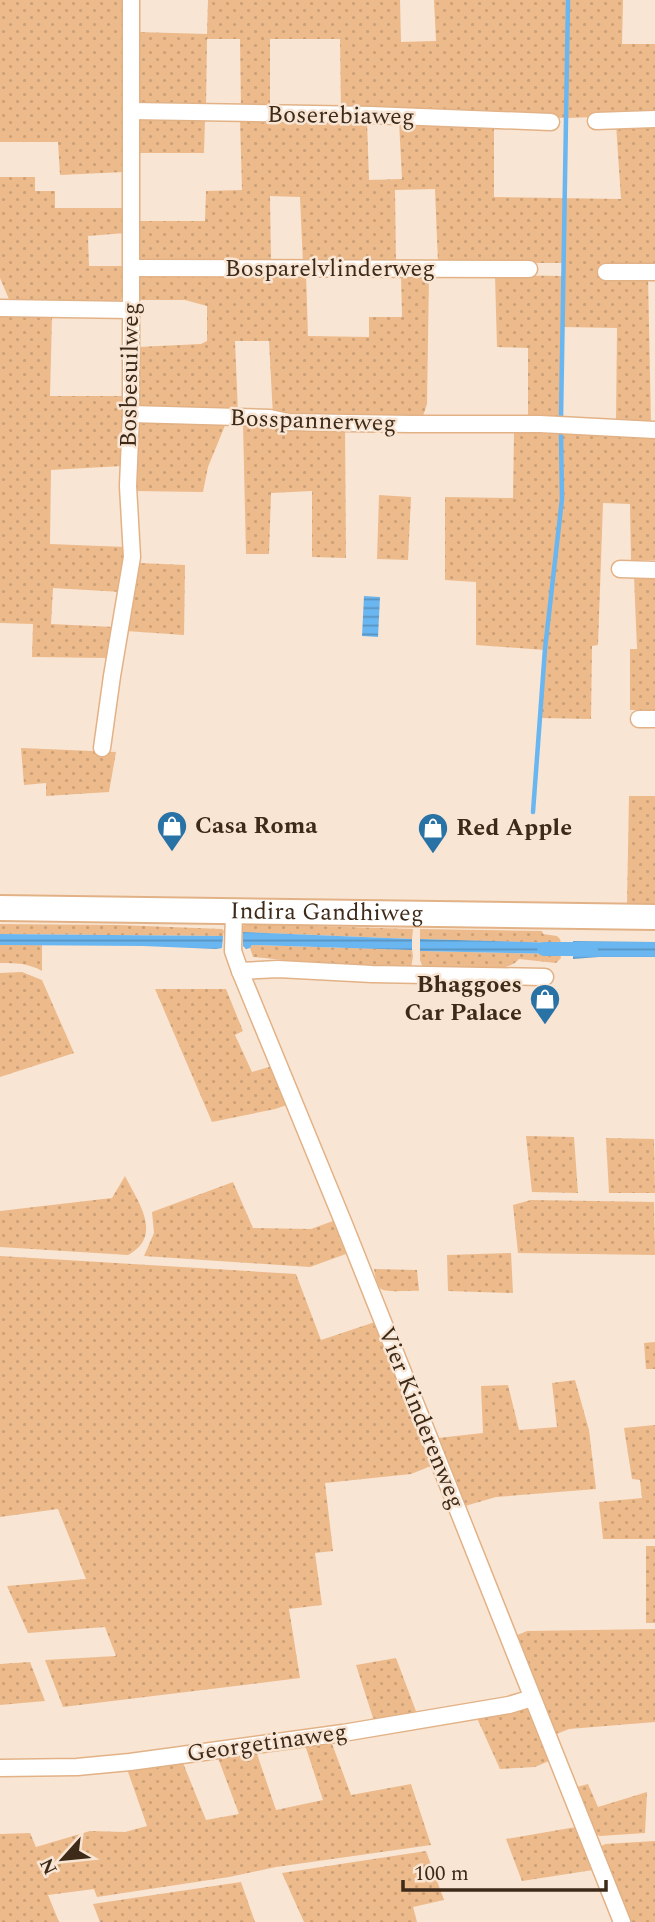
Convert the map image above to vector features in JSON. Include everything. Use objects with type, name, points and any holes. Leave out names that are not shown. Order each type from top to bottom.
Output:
[{"type":"main road","name":"Indira Gandhiweg","points":[[0,908],[233,919],[655,917]]},
{"type":"street","name":"Bosbesuilweg","points":[[102,748],[132,557],[128,486],[131,414],[131,0]]},
{"type":"street","name":"Boserebiaweg","points":[[131,111],[371,115],[551,122]]},
{"type":"street","points":[[596,121],[655,120]]},
{"type":"street","name":"Bosparelvlinderweg","points":[[131,268],[529,269]]},
{"type":"street","points":[[606,272],[655,272]]},
{"type":"street","points":[[0,308],[131,310]]},
{"type":"street","name":"Bosspannerweg","points":[[131,414],[270,418],[288,422],[585,426],[655,430]]},
{"type":"street","points":[[620,569],[655,570]]},
{"type":"street","name":"Vier Kinderenweg","points":[[233,919],[233,951],[240,971],[348,1234],[622,1922]]},
{"type":"street","points":[[240,971],[278,969],[545,977]]},
{"type":"street","name":"Georgetinaweg","points":[[0,1768],[77,1766],[204,1753],[509,1705],[532,1698]]},
{"type":"shaded area","points":[[0,0],[124,0],[124,172],[60,175],[58,142],[0,142]]},
{"type":"shaded area","points":[[208,0],[400,0],[401,42],[436,41],[434,0],[623,0],[622,44],[655,44],[655,115],[566,118],[341,111],[340,39],[270,39],[270,110],[241,110],[240,39],[207,39],[206,107],[141,105],[138,99],[138,32],[207,34]]},
{"type":"shaded area","points":[[142,117],[205,119],[204,153],[138,153],[137,120]]},
{"type":"shaded area","points":[[240,119],[367,121],[369,180],[402,179],[399,121],[494,125],[494,197],[621,199],[616,124],[655,123],[655,267],[600,267],[648,275],[651,425],[616,423],[617,328],[563,327],[561,419],[528,416],[528,348],[497,347],[495,275],[563,276],[564,263],[438,263],[435,189],[395,190],[396,263],[303,264],[300,197],[270,196],[271,262],[138,262],[138,221],[205,221],[206,191],[242,190]]},
{"type":"shaded area","points":[[0,177],[35,177],[35,191],[55,191],[55,208],[125,208],[125,233],[88,236],[89,266],[125,266],[120,302],[11,304],[0,278]]},
{"type":"shaded area","points":[[136,273],[306,273],[308,336],[369,337],[369,317],[402,317],[401,274],[429,274],[427,404],[422,419],[273,416],[269,341],[235,341],[238,413],[138,408],[138,347],[201,344],[207,341],[207,306],[185,300],[136,300]]},
{"type":"shaded area","points":[[0,315],[52,316],[50,396],[122,396],[122,466],[51,470],[50,544],[126,547],[121,592],[53,588],[51,624],[114,627],[109,658],[32,657],[33,624],[0,623]]},
{"type":"shaded area","points":[[137,418],[226,423],[208,467],[203,492],[135,491]]},
{"type":"shaded area","points":[[243,423],[284,428],[345,428],[346,558],[312,557],[312,491],[271,493],[269,554],[246,554]]},
{"type":"shaded area","points":[[514,432],[655,438],[655,560],[631,560],[630,504],[603,503],[598,645],[592,646],[591,719],[540,718],[545,650],[476,645],[476,582],[445,580],[445,497],[513,498]]},
{"type":"shaded area","points":[[379,495],[411,497],[408,560],[377,559]]},
{"type":"shaded area","points":[[139,563],[185,565],[184,635],[126,631]]},
{"type":"shaded area","points":[[634,576],[655,577],[655,710],[630,710],[630,649],[637,649]]},
{"type":"shaded area","points":[[21,748],[116,752],[109,792],[46,796],[46,783],[24,785]]},
{"type":"shaded area","points":[[629,796],[655,796],[655,904],[627,904]]},
{"type":"shaded area","points":[[0,924],[118,925],[224,931],[223,936],[0,934]]},
{"type":"shaded area","points":[[243,926],[413,929],[412,939],[243,932]]},
{"type":"shaded area","points":[[420,929],[542,931],[543,934],[557,936],[561,943],[420,939]]},
{"type":"shaded area","points":[[0,945],[42,945],[42,971],[17,963],[0,963]]},
{"type":"shaded area","points":[[252,945],[412,950],[413,956],[411,969],[381,969],[358,964],[333,965],[253,957],[250,948]]},
{"type":"shaded area","points":[[420,951],[560,954],[561,958],[556,963],[519,959],[512,965],[501,968],[460,970],[423,968]]},
{"type":"shaded area","points":[[22,972],[42,980],[74,1053],[0,1077],[0,973]]},
{"type":"shaded area","points":[[155,989],[226,989],[243,1031],[235,1035],[252,1072],[272,1066],[287,1105],[212,1122]]},
{"type":"shaded area","points":[[526,1136],[574,1137],[578,1193],[532,1192]]},
{"type":"shaded area","points":[[606,1138],[654,1139],[655,1193],[609,1193]]},
{"type":"shaded area","points":[[125,1176],[141,1207],[146,1229],[145,1238],[139,1247],[128,1255],[0,1247],[0,1211],[112,1198]]},
{"type":"shaded area","points":[[233,1182],[253,1228],[311,1229],[333,1221],[346,1254],[310,1267],[144,1256],[154,1233],[152,1212]]},
{"type":"shaded area","points":[[531,1200],[654,1202],[655,1255],[518,1253],[513,1205]]},
{"type":"shaded area","points":[[511,1253],[513,1293],[448,1291],[447,1255]]},
{"type":"shaded area","points":[[0,1256],[296,1274],[321,1340],[375,1322],[431,1466],[411,1474],[325,1483],[333,1551],[315,1553],[322,1605],[289,1609],[300,1678],[63,1707],[45,1660],[116,1656],[105,1627],[28,1633],[7,1586],[86,1579],[58,1509],[0,1517]]},
{"type":"shaded area","points":[[374,1269],[417,1270],[419,1291],[381,1289]]},
{"type":"shaded area","points":[[655,1342],[655,1369],[646,1369],[644,1343]]},
{"type":"shaded area","points":[[575,1380],[589,1430],[596,1489],[496,1497],[465,1506],[438,1438],[483,1433],[481,1386],[508,1385],[519,1430],[557,1427],[552,1383]]},
{"type":"shaded area","points":[[655,1425],[655,1539],[603,1539],[599,1502],[642,1498],[640,1480],[632,1479],[624,1428]]},
{"type":"shaded area","points":[[646,1546],[655,1546],[655,1623],[646,1623]]},
{"type":"shaded area","points":[[655,1629],[655,1722],[569,1729],[554,1735],[515,1636],[527,1631]]},
{"type":"shaded area","points":[[396,1658],[417,1714],[374,1721],[356,1665]]},
{"type":"shaded area","points":[[30,1662],[45,1701],[0,1705],[0,1664]]},
{"type":"shaded area","points":[[526,1707],[549,1761],[535,1767],[500,1769],[476,1716]]},
{"type":"shaded area","points":[[331,1741],[351,1795],[411,1784],[431,1845],[276,1867],[97,1897],[94,1889],[48,1895],[59,1922],[0,1922],[0,1834],[30,1833],[36,1847],[90,1831],[125,1832],[147,1826],[127,1769],[183,1763],[206,1820],[239,1814],[218,1758],[256,1751],[276,1810],[323,1800],[305,1745]]},
{"type":"shaded area","points":[[588,1784],[598,1807],[647,1792],[645,1833],[600,1836],[594,1834],[576,1789]]},
{"type":"shaded area","points":[[576,1827],[593,1870],[522,1881],[506,1839]]},
{"type":"shaded area","points":[[655,1841],[655,1922],[630,1922],[600,1847],[605,1844]]},
{"type":"shaded area","points":[[426,1851],[444,1900],[413,1907],[417,1922],[304,1922],[282,1873]]},
{"type":"shaded area","points":[[241,1882],[255,1922],[100,1922],[93,1904]]},
{"type":"water","points":[[364,596],[380,597],[378,637],[362,636]]},
{"type":"water","points":[[243,932],[412,939],[412,950],[252,945],[246,949],[243,946]]},
{"type":"water","points":[[0,934],[223,936],[222,948],[216,949],[0,945]]},
{"type":"water","points":[[420,939],[561,943],[560,954],[420,951]]},
{"type":"water","points":[[573,941],[655,942],[655,957],[573,959]]},
{"type":"waterway","points":[[561,419],[568,0]]},
{"type":"waterway","points":[[533,812],[545,649],[562,499],[561,433]]},
{"type":"waterway","points":[[544,949],[591,949]]},
{"type":"place","name":"Casa Roma","points":[[172,853]]},
{"type":"place","name":"Red Apple","points":[[433,855]]},
{"type":"place","name":"Bhaggoes Car Palace","points":[[545,1026]]}]
